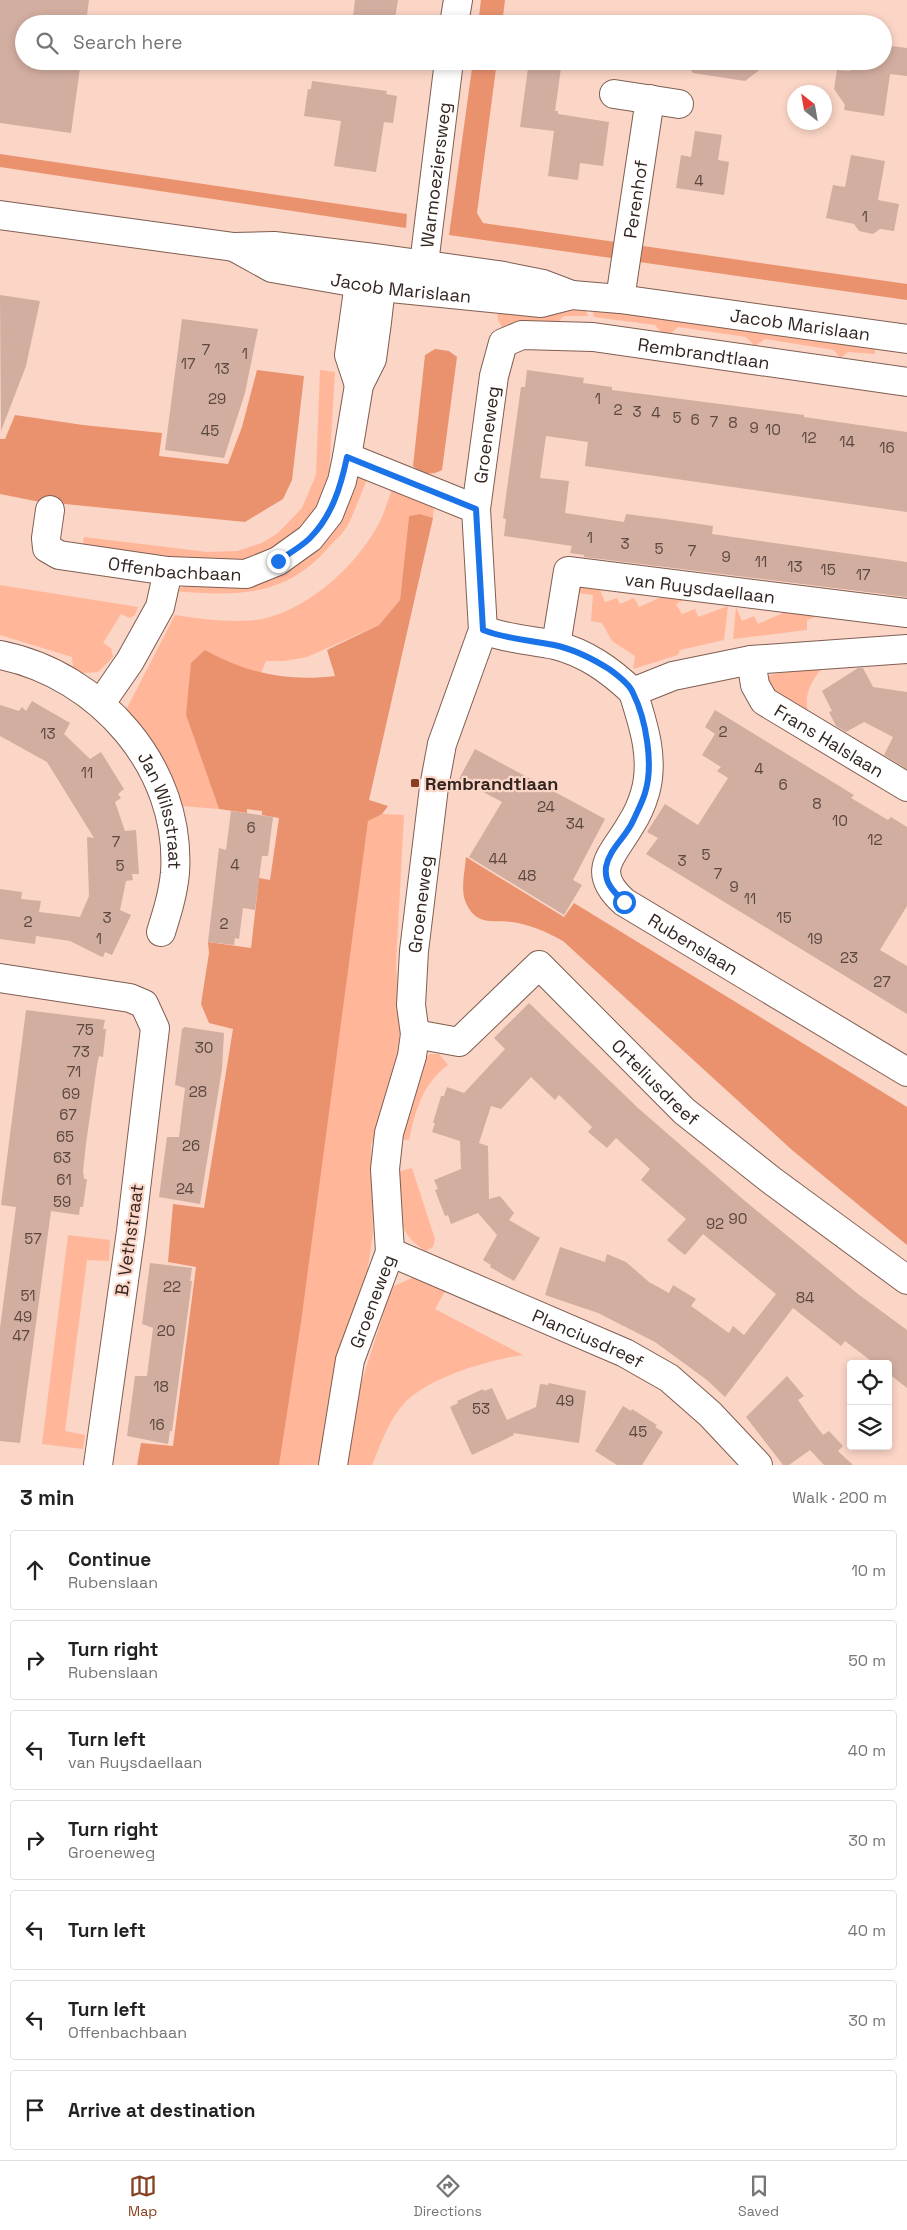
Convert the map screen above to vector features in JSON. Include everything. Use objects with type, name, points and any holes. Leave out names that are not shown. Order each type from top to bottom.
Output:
[{"type":"street","points":[[456,15],[458,0]]},
{"type":"street","name":"Warmoeziersweg","points":[[422,278],[449,70]]},
{"type":"street","points":[[614,94],[680,104]]},
{"type":"street","name":"Perenhof","points":[[620,299],[650,99]]},
{"type":"street","name":"Jacob Marislaan","points":[[0,215],[234,247],[274,246],[374,258],[422,278],[494,300],[541,303],[572,295],[620,299],[907,339]]},
{"type":"street","name":"Jacob Marislaan","points":[[234,247],[272,268],[370,285],[422,278]]},
{"type":"street","name":"Offenbachbaan","points":[[50,510],[46,538],[47,548],[59,555],[168,571],[246,574],[278,561],[310,538],[328,514],[342,481],[359,385],[349,355],[370,285],[374,258]]},
{"type":"street","name":"Rembrandtlaan","points":[[503,343],[522,335],[593,337],[907,382]]},
{"type":"street","name":"Groeneweg","points":[[333,1465],[350,1360],[390,1252],[385,1169],[389,1133],[410,1065],[415,1034],[411,1005],[414,950],[434,787],[442,744],[483,630],[476,509],[494,376],[503,343]]},
{"type":"street","points":[[347,457],[476,509]]},
{"type":"street","points":[[101,703],[130,661],[160,607],[168,571]]},
{"type":"street","name":"van Ruysdaellaan","points":[[556,646],[568,571],[907,613]]},
{"type":"street","points":[[483,630],[496,635],[556,646],[589,658],[611,670],[633,692],[673,676],[751,660],[907,649]]},
{"type":"street","name":"Jan Wilsstraat","points":[[0,655],[18,658],[62,677],[101,703],[119,720],[147,757],[164,795],[175,841],[175,873],[172,898],[160,932]]},
{"type":"street","name":"Frans Halslaan","points":[[751,660],[755,685],[764,700],[907,787]]},
{"type":"street","name":"Rubenslaan","points":[[633,692],[646,734],[648,759],[645,792],[632,824],[614,849],[606,866],[606,879],[612,890],[624,902],[907,1072]]},
{"type":"street","name":"Orteliusdreef","points":[[415,1034],[459,1042],[539,965],[684,1111],[771,1180],[907,1280]]},
{"type":"street","name":"B. Vethstraat","points":[[0,978],[130,998],[144,1004],[151,1015],[155,1028],[131,1231],[98,1465]]},
{"type":"street","name":"Planciusdreef","points":[[390,1252],[626,1353],[669,1378],[710,1414],[758,1465]]},
{"type":"shaded area","points":[[481,0],[505,0],[503,15],[479,15]]},
{"type":"shaded area","points":[[472,70],[496,70],[477,213],[483,223],[907,284],[907,300],[449,235]]},
{"type":"shaded area","points":[[0,154],[407,214],[406,228],[0,167]]},
{"type":"shaded area","points":[[497,308],[586,311],[588,316],[564,316],[556,324],[503,329],[498,320]]},
{"type":"shaded area","points":[[593,312],[658,314],[875,347],[875,354],[848,352],[840,358],[834,350],[765,339],[755,346],[746,337],[678,327],[668,336],[663,335],[655,325],[594,317]]},
{"type":"shaded area","points":[[435,349],[449,351],[457,357],[442,470],[430,473],[419,471],[413,466],[425,355]]},
{"type":"shaded area","points":[[257,370],[304,376],[292,480],[283,499],[245,522],[35,501],[0,494],[0,439],[5,439],[15,415],[83,425],[162,433],[159,456],[228,464],[242,427]]},
{"type":"shaded area","points":[[320,370],[335,372],[329,476],[317,508],[294,535],[266,553],[241,562],[207,563],[82,547],[84,537],[207,552],[237,551],[262,543],[278,533],[302,508],[316,475]]},
{"type":"shaded area","points":[[352,475],[367,479],[348,525],[312,564],[294,577],[276,585],[238,593],[174,591],[190,584],[231,587],[261,581]]},
{"type":"shaded area","points":[[393,487],[434,506],[433,518],[420,514],[409,516],[400,600],[379,625],[307,657],[284,661],[266,661],[261,673],[230,664],[205,650],[186,715],[219,809],[181,806],[125,712],[175,615],[226,621],[256,620],[274,616],[311,598],[343,571],[369,539],[381,519]]},
{"type":"shaded area","points":[[420,514],[433,518],[369,800],[388,806],[382,814],[368,821],[301,1322],[279,1465],[137,1465],[141,1443],[173,1446],[196,1267],[168,1262],[173,1204],[204,1208],[233,1029],[209,1023],[201,1004],[209,953],[208,942],[251,948],[259,878],[270,880],[279,818],[262,815],[262,811],[247,809],[247,813],[219,809],[186,715],[191,663],[205,650],[236,665],[268,674],[301,678],[335,676],[327,650],[379,625],[400,600],[409,516]]},
{"type":"shaded area","points":[[575,583],[610,585],[600,590],[605,602],[617,598],[620,604],[634,598],[639,607],[668,594],[689,597],[676,604],[682,614],[695,609],[698,617],[728,606],[724,640],[680,650],[678,655],[633,669],[635,656],[612,641],[602,623],[591,621],[593,595],[571,592]]},
{"type":"shaded area","points":[[0,585],[138,607],[135,615],[130,618],[121,614],[103,643],[111,648],[113,657],[98,672],[82,673],[73,668],[72,657],[0,635]]},
{"type":"shaded area","points":[[736,607],[742,621],[754,616],[758,624],[785,612],[821,615],[807,620],[807,630],[733,639]]},
{"type":"shaded area","points":[[822,668],[809,689],[807,700],[808,713],[770,690],[767,684],[768,676],[774,674]]},
{"type":"shaded area","points":[[382,814],[404,815],[396,964],[400,1033],[394,1081],[371,1145],[373,1233],[365,1287],[321,1465],[277,1465],[368,820]]},
{"type":"shaded area","points":[[466,857],[564,917],[574,903],[907,1107],[907,1245],[792,1150],[563,941],[526,925],[480,919],[475,915],[466,903],[463,892]]},
{"type":"shaded area","points":[[430,1054],[439,1054],[448,1065],[432,1080],[421,1098],[409,1140],[399,1139],[419,1080],[422,1061]]},
{"type":"shaded area","points":[[412,1168],[435,1239],[433,1247],[426,1251],[415,1244],[408,1235],[403,1226],[398,1206],[397,1172]]},
{"type":"shaded area","points":[[68,1235],[110,1240],[109,1261],[87,1260],[65,1431],[85,1435],[83,1449],[42,1444]]},
{"type":"shaded area","points":[[414,1277],[447,1288],[435,1309],[523,1355],[475,1366],[440,1379],[425,1387],[411,1397],[396,1413],[372,1465],[345,1465],[360,1387],[392,1287]]},
{"type":"building","points":[[0,0],[89,0],[87,15],[15,15],[15,70],[80,70],[71,133],[0,123]]},
{"type":"building","points":[[355,0],[398,0],[396,15],[353,15]]},
{"type":"building","points":[[892,46],[907,48],[907,76],[890,74],[884,116],[844,110],[845,105],[834,89],[837,70],[892,70]]},
{"type":"building","points":[[528,70],[561,70],[555,111],[558,111],[558,114],[609,122],[603,166],[580,163],[578,180],[548,176],[554,131],[520,127]]},
{"type":"building","points":[[691,70],[759,70],[745,81],[693,73]]},
{"type":"building","points":[[312,81],[387,91],[386,94],[397,96],[393,123],[384,122],[376,172],[334,166],[341,121],[304,116],[308,89],[311,89]]},
{"type":"building","points":[[695,131],[722,135],[718,160],[729,162],[724,195],[676,188],[681,155],[691,157]]},
{"type":"building","points":[[851,155],[885,161],[878,200],[899,204],[894,231],[880,229],[873,234],[859,231],[854,224],[826,218],[833,185],[845,187]]},
{"type":"building","points":[[0,295],[40,301],[26,366],[1,431]]},
{"type":"building","points":[[182,319],[258,329],[245,393],[224,458],[165,450]]},
{"type":"building","points":[[527,370],[584,378],[583,383],[612,387],[612,390],[804,415],[804,417],[907,432],[907,512],[585,466],[588,442],[546,436],[540,478],[569,481],[565,513],[624,522],[626,514],[665,519],[713,526],[712,534],[907,562],[907,597],[584,557],[584,555],[570,553],[572,546],[504,536],[506,519],[503,518],[521,387],[525,387]]},
{"type":"building","points":[[858,668],[863,668],[873,687],[907,692],[907,769],[884,755],[893,737],[864,722],[846,732],[836,726],[829,712],[832,711],[822,691]]},
{"type":"building","points":[[32,701],[70,723],[64,734],[90,759],[101,752],[124,789],[118,794],[121,798],[115,802],[125,831],[136,830],[139,874],[132,874],[133,880],[126,881],[120,910],[131,915],[112,955],[105,952],[103,957],[70,941],[36,936],[35,944],[0,939],[0,889],[22,892],[21,899],[41,901],[39,912],[80,917],[89,896],[87,837],[94,838],[47,762],[0,736],[0,705],[19,711],[22,707],[26,711]]},
{"type":"building","points":[[715,710],[854,795],[851,798],[888,820],[891,817],[907,827],[907,906],[880,950],[907,966],[907,1014],[646,854],[658,838],[647,832],[665,804],[698,825],[728,778],[717,771],[721,767],[702,755],[715,734],[705,727]]},
{"type":"building","points":[[475,749],[605,819],[573,880],[582,885],[564,915],[469,857],[502,802],[459,779]]},
{"type":"building","points":[[231,811],[273,817],[268,856],[262,856],[255,910],[243,908],[239,939],[235,938],[234,945],[208,942],[219,848],[226,850]]},
{"type":"building","points":[[529,1003],[638,1108],[745,1201],[858,1294],[907,1330],[907,1388],[892,1376],[892,1360],[870,1360],[845,1341],[841,1346],[793,1308],[725,1397],[707,1380],[655,1342],[598,1313],[545,1295],[560,1247],[605,1262],[607,1254],[626,1262],[649,1282],[669,1293],[673,1285],[696,1299],[691,1306],[729,1333],[733,1326],[744,1335],[776,1294],[703,1234],[685,1255],[676,1248],[667,1240],[686,1219],[641,1180],[650,1169],[616,1138],[607,1148],[588,1132],[592,1127],[559,1095],[555,1100],[531,1077],[501,1109],[491,1106],[479,1143],[488,1146],[489,1199],[500,1196],[514,1213],[509,1220],[540,1238],[514,1281],[490,1267],[491,1265],[483,1260],[497,1235],[478,1213],[451,1224],[448,1215],[445,1216],[435,1190],[438,1189],[434,1180],[461,1169],[460,1141],[432,1132],[441,1096],[444,1096],[447,1087],[464,1093],[505,1049],[494,1038]]},
{"type":"building","points":[[26,1010],[105,1020],[103,1029],[106,1029],[103,1057],[99,1056],[97,1065],[86,1144],[83,1171],[84,1179],[87,1179],[83,1207],[80,1207],[79,1215],[51,1211],[20,1443],[0,1441],[0,1328],[16,1207],[1,1205]]},
{"type":"building","points":[[185,1027],[224,1033],[222,1069],[200,1204],[159,1197],[167,1137],[179,1137],[185,1088],[175,1085],[182,1029]]},
{"type":"building","points":[[150,1263],[192,1268],[190,1281],[192,1281],[172,1431],[170,1431],[168,1444],[127,1436],[135,1376],[147,1376],[153,1328],[142,1324]]},
{"type":"building","points":[[787,1376],[804,1396],[798,1400],[811,1419],[823,1435],[829,1431],[843,1446],[838,1451],[853,1465],[824,1465],[810,1450],[789,1465],[783,1465],[746,1417]]},
{"type":"building","points":[[549,1383],[586,1391],[579,1443],[513,1433],[514,1435],[472,1455],[450,1407],[458,1403],[457,1401],[483,1389],[484,1391],[492,1388],[507,1420],[536,1407],[540,1384],[548,1385]]},
{"type":"building","points":[[623,1406],[631,1411],[632,1409],[657,1425],[655,1427],[663,1432],[642,1465],[617,1465],[595,1451]]},
{"type":"place","name":"Rembrandtlaan","points":[[415,783]]},
{"type":"route","points":[[278,561],[310,538],[328,514],[342,481],[347,457],[476,509],[476,540],[483,630],[496,635],[556,646],[589,658],[611,670],[633,692],[646,734],[648,759],[645,792],[632,824],[614,849],[606,866],[606,879],[612,890],[624,902]]}]
